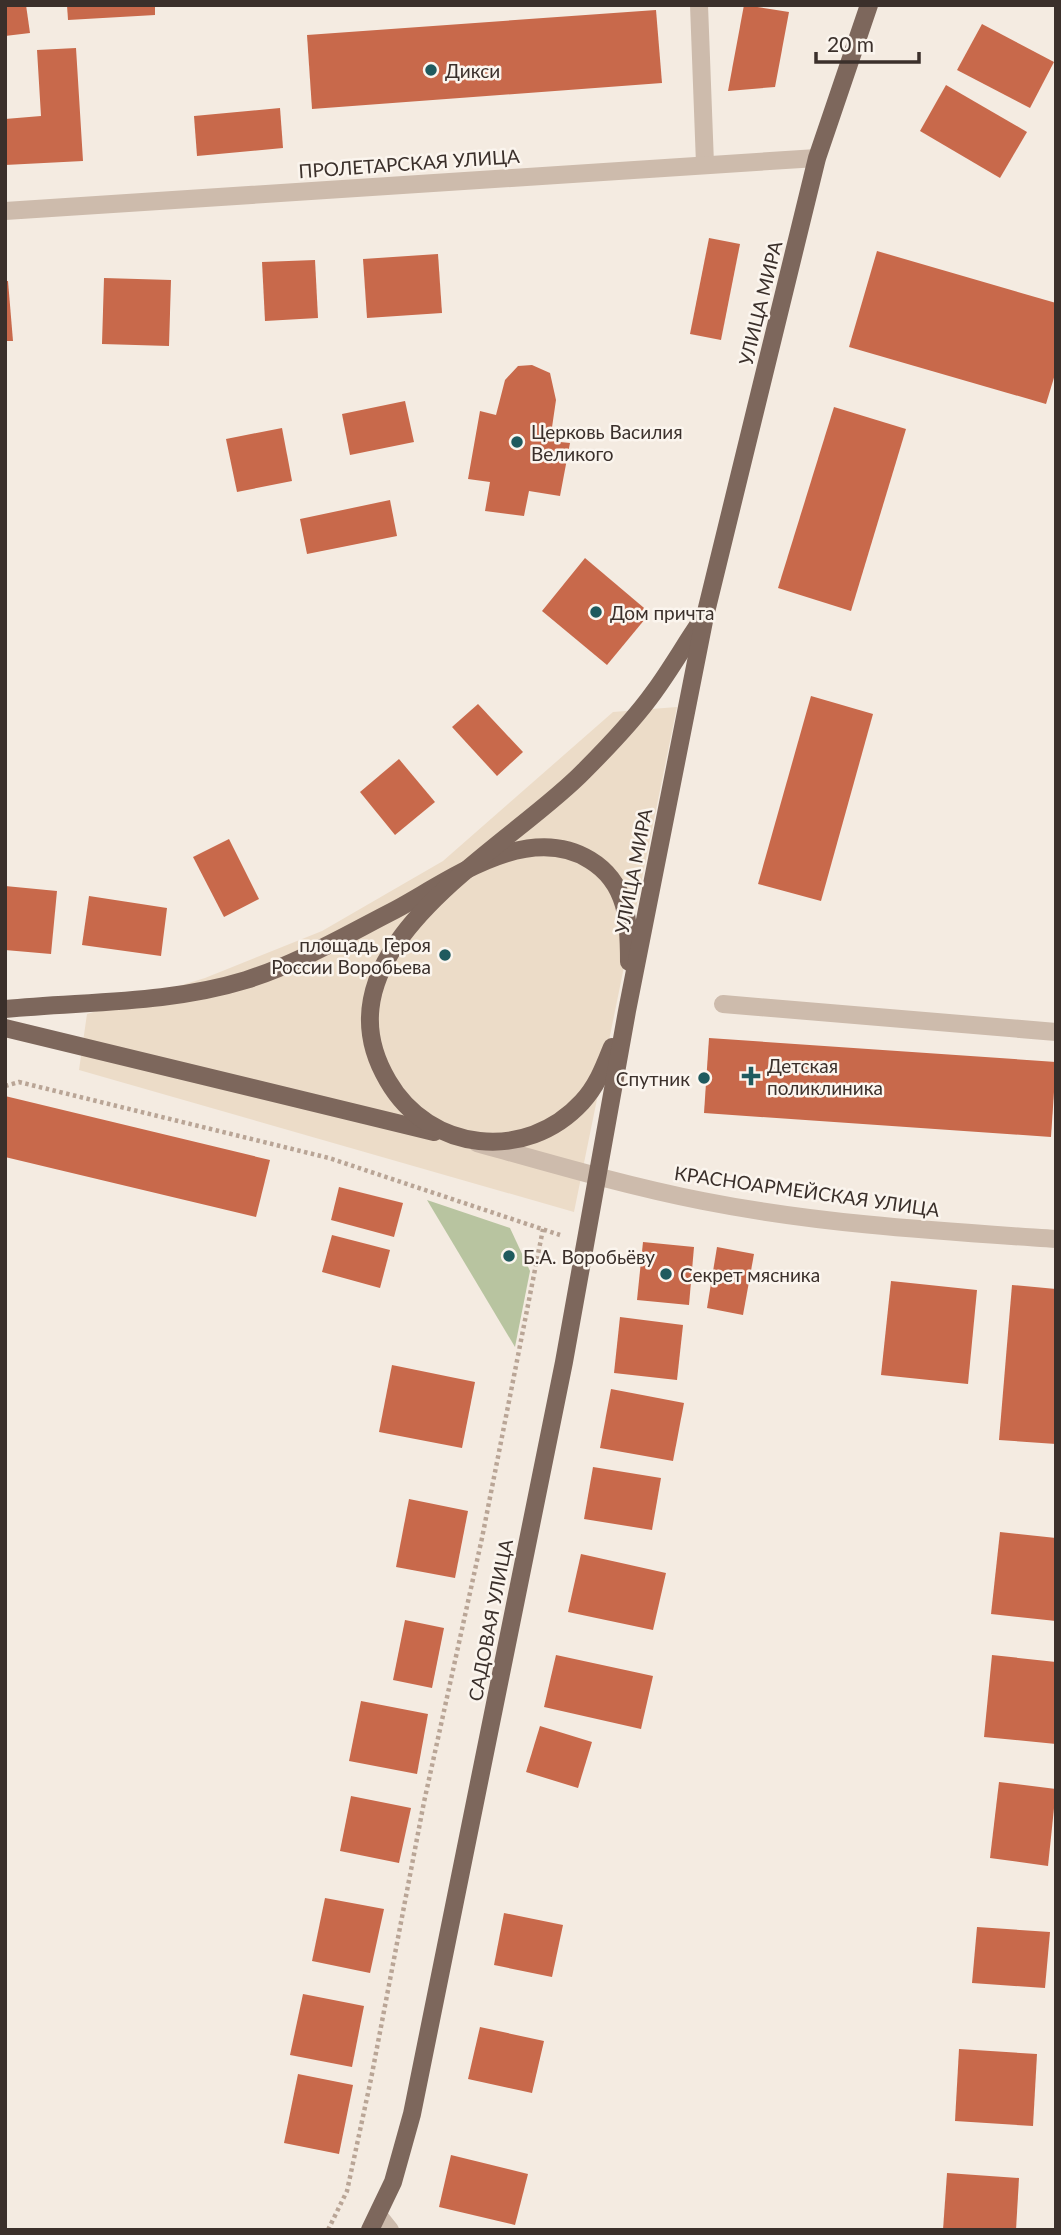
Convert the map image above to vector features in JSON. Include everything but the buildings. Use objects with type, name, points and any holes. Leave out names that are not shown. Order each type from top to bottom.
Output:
[{"type":"main road","name":"УЛИЦА МИРА","points":[[627,1011],[705,616],[817,158],[869,5]]},
{"type":"main road","name":"УЛИЦА МИРА","points":[[461,874],[551,804],[592,763],[652,695],[705,616]]},
{"type":"main road","points":[[5,1009],[155,999],[220,988],[304,957],[495,858],[540,847],[576,852],[599,866],[612,879],[625,903],[629,936],[627,1011],[599,1079],[580,1104],[564,1118],[547,1129],[517,1140],[486,1143],[464,1139],[5,1028]]},
{"type":"main road","points":[[461,874],[389,951],[374,986],[371,1010],[374,1048],[388,1082],[412,1111],[442,1132],[464,1139]]},
{"type":"main road","name":"САДОВАЯ УЛИЦА","points":[[374,2222],[404,2149],[412,2115],[564,1362],[627,1011]]},
{"type":"street","points":[[699,5],[705,164]]},
{"type":"street","name":"ПРОЛЕТАРСКАЯ УЛИЦА","points":[[5,211],[817,158]]},
{"type":"street","points":[[723,1004],[1056,1032]]},
{"type":"street","name":"КРАСНОАРМЕЙСКАЯ УЛИЦА","points":[[464,1139],[597,1176],[705,1201],[901,1229],[1056,1238]]},
{"type":"street","points":[[374,2222],[390,2230]]},
{"type":"path","points":[[5,1086],[19,1082],[329,1158],[584,1243]]},
{"type":"path","points":[[328,2230],[347,2191],[372,2079],[424,1802],[482,1538],[543,1229]]},
{"type":"green space","points":[[427,1200],[510,1228],[530,1271],[515,1347]]},
{"type":"shaded area","name":"площадь Героя России Воробьева","points":[[677,707],[574,1212],[79,1070],[87,1014],[205,978],[322,931],[443,861],[613,712]]},
{"type":"place","name":"Дикси","points":[[431,70]]},
{"type":"place","name":"Церковь Василия Великого","points":[[517,442]]},
{"type":"place","name":"Дом причта","points":[[596,612]]},
{"type":"place","name":"площадь Героя России Воробьева","points":[[445,955]]},
{"type":"place","name":"Детская поликлиника","points":[[751,1076]]},
{"type":"place","name":"Спутник","points":[[704,1078]]},
{"type":"place","name":"Б.А. Воробьёву","points":[[509,1256]]},
{"type":"place","name":"Секрет мясника","points":[[666,1274]]}]
